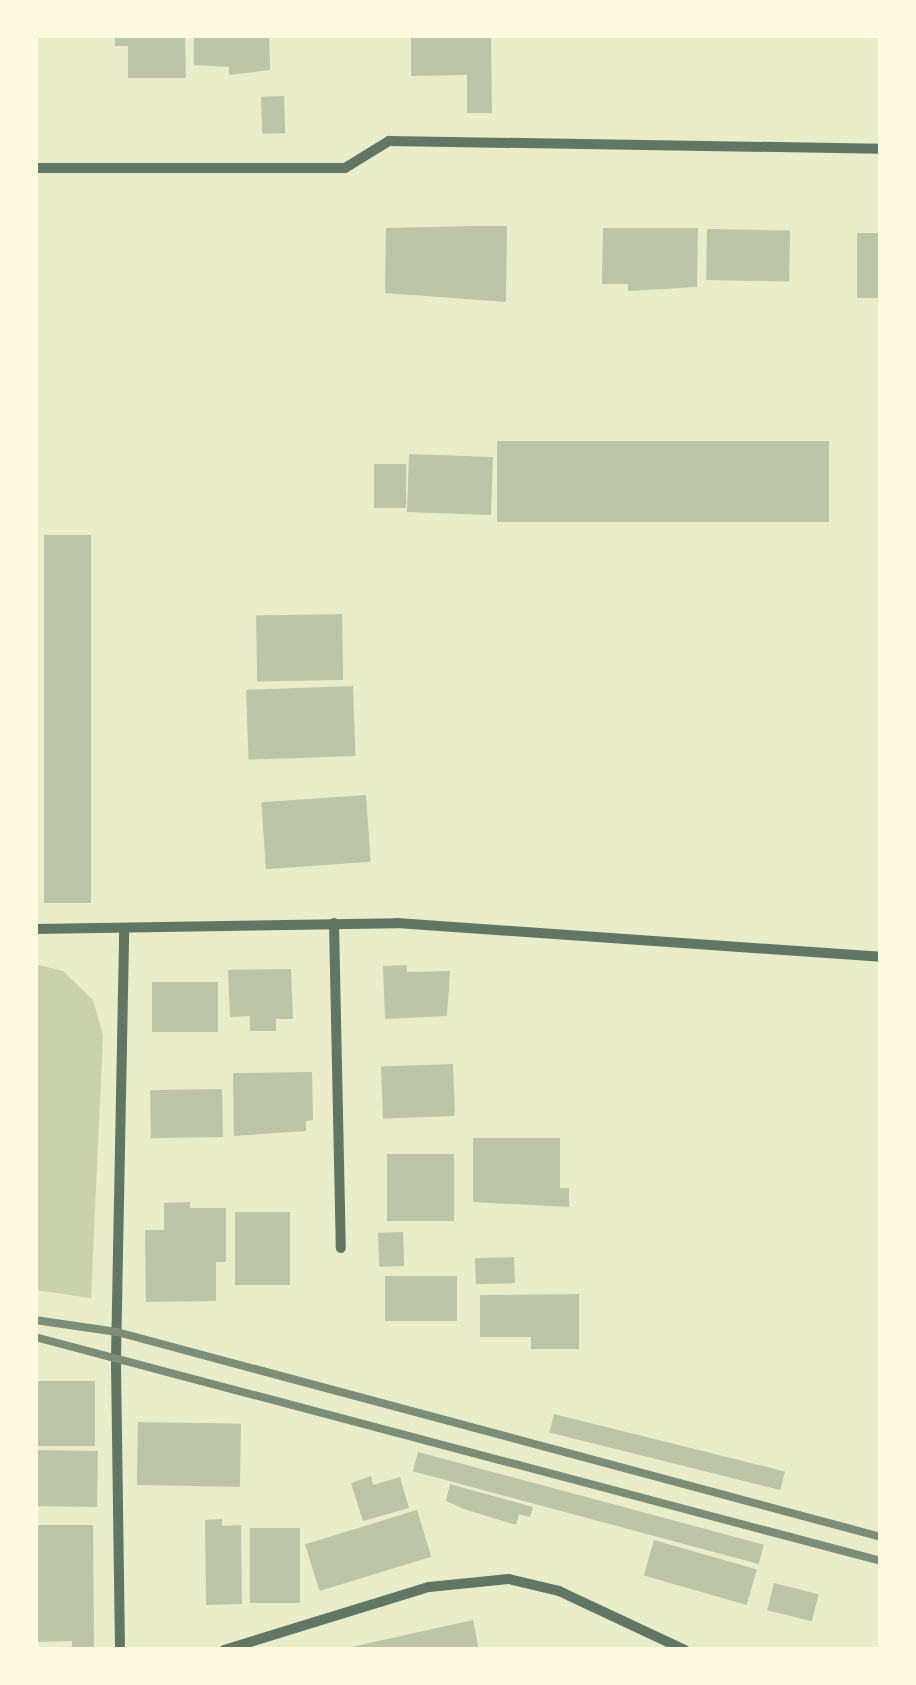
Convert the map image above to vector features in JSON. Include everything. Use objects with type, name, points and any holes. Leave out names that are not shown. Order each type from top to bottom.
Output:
[{"type":"street","points":[[35,168],[345,168],[389,142],[881,149]]},
{"type":"street","points":[[334,923],[341,1248]]},
{"type":"street","points":[[35,929],[334,923],[881,957]]},
{"type":"street","points":[[120,1650],[116,1356],[124,929]]},
{"type":"street","points":[[224,1650],[429,1588],[508,1578],[559,1591],[684,1650]]},
{"type":"green space","points":[[35,964],[63,971],[93,1000],[103,1035],[91,1298],[35,1290]]},
{"type":"building","points":[[115,35],[185,35],[186,78],[128,78],[128,46],[115,46]]},
{"type":"building","points":[[194,35],[269,35],[270,70],[229,75],[229,67],[194,65]]},
{"type":"building","points":[[411,35],[491,35],[492,113],[467,113],[467,75],[411,76]]},
{"type":"building","points":[[284,96],[285,133],[262,134],[261,97]]},
{"type":"building","points":[[507,226],[506,302],[385,293],[386,228]]},
{"type":"building","points":[[603,228],[698,228],[697,287],[628,291],[628,284],[602,284]]},
{"type":"building","points":[[707,229],[790,230],[789,281],[706,280]]},
{"type":"building","points":[[857,233],[881,233],[881,298],[857,298]]},
{"type":"building","points":[[497,441],[829,441],[829,522],[497,522]]},
{"type":"building","points":[[409,454],[493,457],[491,515],[407,512]]},
{"type":"building","points":[[374,464],[406,464],[406,508],[374,508]]},
{"type":"building","points":[[44,535],[91,535],[91,903],[44,903]]},
{"type":"building","points":[[342,614],[343,680],[257,681],[256,616]]},
{"type":"building","points":[[353,686],[355,756],[249,760],[246,690]]},
{"type":"building","points":[[366,795],[371,862],[266,869],[261,802]]},
{"type":"building","points":[[407,965],[407,972],[450,971],[447,1016],[385,1019],[383,966]]},
{"type":"building","points":[[291,969],[293,1019],[276,1019],[276,1031],[250,1031],[250,1016],[230,1017],[228,970]]},
{"type":"building","points":[[152,982],[218,982],[218,1032],[152,1032]]},
{"type":"building","points":[[453,1064],[455,1116],[383,1118],[381,1067]]},
{"type":"building","points":[[312,1072],[313,1120],[306,1121],[306,1131],[234,1136],[233,1073]]},
{"type":"building","points":[[222,1089],[223,1137],[151,1138],[150,1090]]},
{"type":"building","points":[[473,1138],[560,1138],[560,1188],[569,1188],[569,1207],[473,1202]]},
{"type":"building","points":[[387,1154],[454,1154],[454,1221],[387,1221]]},
{"type":"building","points":[[190,1202],[190,1208],[226,1208],[226,1262],[216,1262],[216,1301],[146,1302],[145,1230],[164,1230],[164,1203]]},
{"type":"building","points":[[235,1212],[290,1212],[290,1285],[235,1285]]},
{"type":"building","points":[[403,1232],[404,1266],[379,1267],[378,1233]]},
{"type":"building","points":[[514,1257],[515,1283],[476,1284],[475,1258]]},
{"type":"building","points":[[385,1276],[457,1276],[457,1321],[385,1321]]},
{"type":"building","points":[[579,1294],[579,1349],[531,1349],[531,1337],[480,1337],[480,1295]]},
{"type":"building","points":[[35,1381],[95,1381],[95,1446],[35,1446]]},
{"type":"building","points":[[554,1414],[785,1472],[780,1490],[549,1432]]},
{"type":"building","points":[[138,1422],[241,1424],[240,1487],[137,1485]]},
{"type":"building","points":[[35,1450],[98,1451],[97,1507],[35,1506]]},
{"type":"building","points":[[418,1452],[764,1545],[759,1564],[413,1471]]},
{"type":"building","points":[[371,1476],[373,1485],[400,1477],[409,1508],[363,1521],[351,1483]]},
{"type":"building","points":[[450,1484],[533,1507],[530,1517],[519,1514],[516,1525],[464,1509],[446,1501]]},
{"type":"building","points":[[417,1510],[431,1557],[319,1591],[305,1544]]},
{"type":"building","points":[[222,1519],[222,1526],[241,1525],[242,1604],[206,1605],[205,1520]]},
{"type":"building","points":[[38,1525],[93,1525],[94,1650],[72,1650],[72,1641],[35,1642]]},
{"type":"building","points":[[250,1528],[300,1528],[300,1603],[250,1603]]},
{"type":"building","points":[[654,1540],[757,1569],[747,1605],[644,1576]]},
{"type":"building","points":[[774,1583],[819,1594],[812,1621],[767,1610]]},
{"type":"building","points":[[473,1620],[479,1650],[347,1648]]},
{"type":"railway","points":[[35,1320],[117,1332],[881,1537]]},
{"type":"railway","points":[[35,1337],[881,1561]]}]
